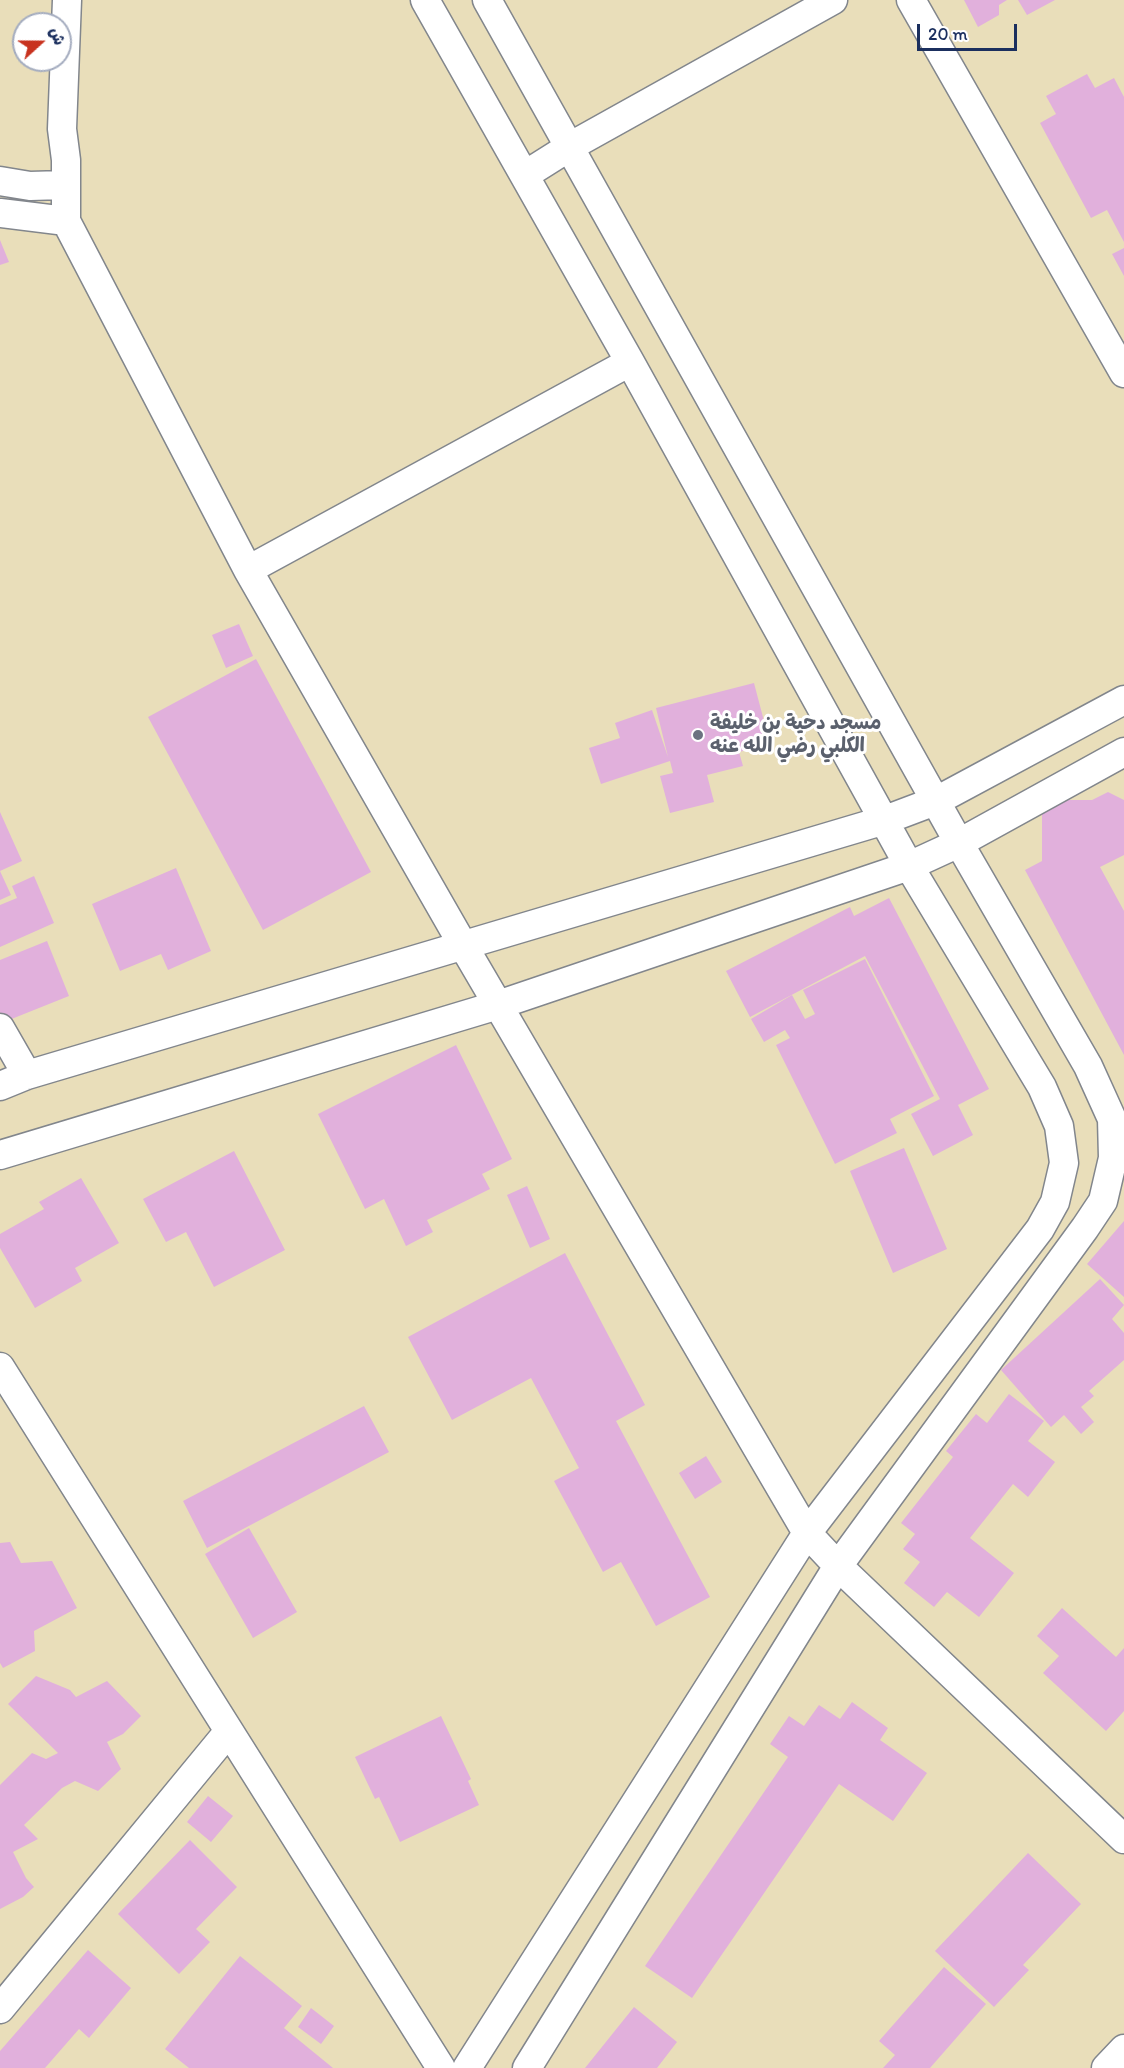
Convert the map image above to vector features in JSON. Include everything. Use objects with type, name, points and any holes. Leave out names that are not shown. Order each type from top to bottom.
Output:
[{"type":"street","points":[[67,0],[62,129],[66,160],[64,185],[66,220],[248,570],[464,947],[807,1533],[838,1566],[1124,1839]]},
{"type":"street","points":[[425,0],[630,362],[909,866],[1042,1087],[1059,1126],[1064,1163],[1056,1202],[1040,1229],[807,1533],[467,2068]]},
{"type":"street","points":[[487,0],[938,800],[959,843],[1088,1066],[1112,1119],[1113,1158],[1102,1201],[1085,1228],[838,1566],[527,2068]]},
{"type":"street","points":[[525,175],[571,146],[832,0]]},
{"type":"street","points":[[911,0],[1124,373]]},
{"type":"street","points":[[0,181],[30,186],[64,185]]},
{"type":"street","points":[[0,213],[66,220]]},
{"type":"street","points":[[248,570],[630,362]]},
{"type":"street","points":[[0,1086],[27,1075],[885,820],[938,800],[1124,700]]},
{"type":"street","points":[[0,1155],[498,1005],[909,866],[959,843],[1124,752]]},
{"type":"street","points":[[0,1028],[27,1075]]},
{"type":"street","points":[[5,1385],[229,1731],[441,2068]]},
{"type":"street","points":[[0,2009],[229,1731]]},
{"type":"street","points":[[1106,2068],[1124,2049]]},
{"type":"building","points":[[964,0],[1007,0],[999,5],[999,15],[978,27]]},
{"type":"building","points":[[1018,0],[1055,0],[1027,15]]},
{"type":"building","points":[[1087,74],[1095,88],[1114,78],[1124,97],[1124,242],[1107,210],[1091,218],[1040,123],[1056,114],[1046,96]]},
{"type":"building","points":[[0,240],[9,262],[0,265]]},
{"type":"building","points":[[1124,248],[1124,276],[1112,254]]},
{"type":"building","points":[[239,624],[253,656],[226,668],[212,635]]},
{"type":"building","points":[[256,659],[371,872],[263,930],[148,717]]},
{"type":"building","points":[[754,683],[770,744],[739,752],[743,766],[707,775],[714,802],[670,813],[660,776],[673,773],[670,761],[601,784],[589,748],[620,738],[615,723],[652,710],[668,757],[656,708]]},
{"type":"building","points":[[1108,792],[1124,800],[1124,855],[1100,867],[1124,911],[1124,1055],[1025,870],[1042,861],[1042,800],[1092,800]]},
{"type":"building","points":[[0,812],[22,861],[0,871]]},
{"type":"building","points":[[176,868],[211,951],[168,970],[161,954],[120,971],[92,904]]},
{"type":"building","points":[[0,871],[11,895],[0,900]]},
{"type":"building","points":[[34,876],[54,923],[0,947],[0,905],[17,898],[12,886]]},
{"type":"building","points":[[889,898],[989,1089],[958,1105],[973,1135],[933,1156],[911,1114],[940,1099],[865,956],[750,1017],[726,971],[850,907],[854,916]]},
{"type":"building","points":[[47,941],[69,996],[4,1022],[0,1012],[0,960]]},
{"type":"building","points":[[865,959],[934,1096],[890,1119],[897,1133],[835,1164],[776,1045],[790,1038],[785,1030],[764,1042],[751,1019],[792,995],[805,1019],[815,1014],[803,990]]},
{"type":"building","points":[[456,1045],[512,1159],[482,1174],[490,1189],[427,1220],[433,1232],[406,1246],[384,1199],[365,1209],[318,1114]]},
{"type":"building","points":[[904,1148],[947,1249],[893,1273],[850,1171]]},
{"type":"building","points":[[234,1151],[285,1250],[214,1287],[186,1232],[166,1242],[143,1199]]},
{"type":"building","points":[[81,1178],[119,1243],[75,1268],[82,1281],[35,1308],[0,1248],[0,1234],[44,1209],[39,1202]]},
{"type":"building","points":[[527,1186],[550,1239],[530,1248],[507,1195]]},
{"type":"building","points":[[1124,1221],[1124,1297],[1087,1264]]},
{"type":"building","points":[[565,1253],[645,1405],[616,1421],[710,1597],[656,1626],[621,1562],[603,1572],[554,1481],[579,1468],[531,1378],[452,1420],[408,1337]]},
{"type":"building","points":[[1100,1279],[1124,1305],[1112,1319],[1124,1333],[1124,1360],[1089,1391],[1094,1396],[1081,1407],[1094,1422],[1081,1434],[1064,1415],[1051,1427],[1001,1370]]},
{"type":"building","points":[[1009,1394],[1044,1421],[1028,1441],[1055,1462],[1028,1497],[1013,1484],[970,1538],[1014,1573],[979,1617],[947,1592],[934,1607],[904,1583],[920,1562],[903,1549],[915,1534],[901,1523],[953,1457],[946,1451],[976,1414],[987,1423]]},
{"type":"building","points":[[364,1406],[389,1452],[207,1548],[183,1501]]},
{"type":"building","points":[[706,1456],[722,1482],[695,1499],[679,1473]]},
{"type":"building","points":[[249,1528],[297,1612],[253,1638],[205,1554]]},
{"type":"building","points":[[10,1542],[21,1563],[52,1561],[77,1608],[34,1631],[35,1651],[3,1668],[0,1663],[0,1543]]},
{"type":"building","points":[[1062,1608],[1116,1657],[1124,1648],[1124,1711],[1106,1731],[1043,1673],[1059,1656],[1037,1636]]},
{"type":"building","points":[[36,1676],[70,1690],[76,1697],[107,1681],[141,1716],[123,1734],[107,1742],[121,1769],[98,1791],[75,1781],[62,1788],[24,1825],[38,1839],[13,1852],[26,1878],[34,1887],[23,1897],[0,1909],[0,1785],[32,1753],[46,1759],[58,1753],[8,1704]]},
{"type":"building","points":[[852,1702],[888,1728],[880,1740],[927,1773],[893,1821],[839,1784],[692,1998],[645,1966],[788,1757],[770,1744],[789,1716],[804,1726],[819,1705],[840,1719]]},
{"type":"building","points":[[441,1716],[471,1779],[468,1781],[479,1805],[400,1842],[379,1797],[375,1799],[355,1757]]},
{"type":"building","points":[[208,1796],[233,1816],[211,1842],[187,1822]]},
{"type":"building","points":[[190,1840],[237,1887],[196,1929],[210,1942],[179,1974],[118,1914]]},
{"type":"building","points":[[1028,1853],[1081,1904],[1023,1965],[1029,1970],[994,2007],[935,1951]]},
{"type":"building","points":[[88,1950],[131,1988],[89,2038],[79,2029],[45,2068],[0,2068],[0,2051]]},
{"type":"building","points":[[240,1956],[302,2006],[284,2028],[333,2068],[189,2068],[165,2049]]},
{"type":"building","points":[[944,1967],[986,2004],[930,2068],[883,2068],[895,2055],[879,2041]]},
{"type":"building","points":[[634,2007],[677,2042],[657,2068],[585,2068]]},
{"type":"building","points":[[311,2008],[334,2026],[321,2044],[298,2027]]},
{"type":"place","name":"مسجد دحية بن خليفة الكلبي رضي الله عنه","points":[[698,735]]}]
